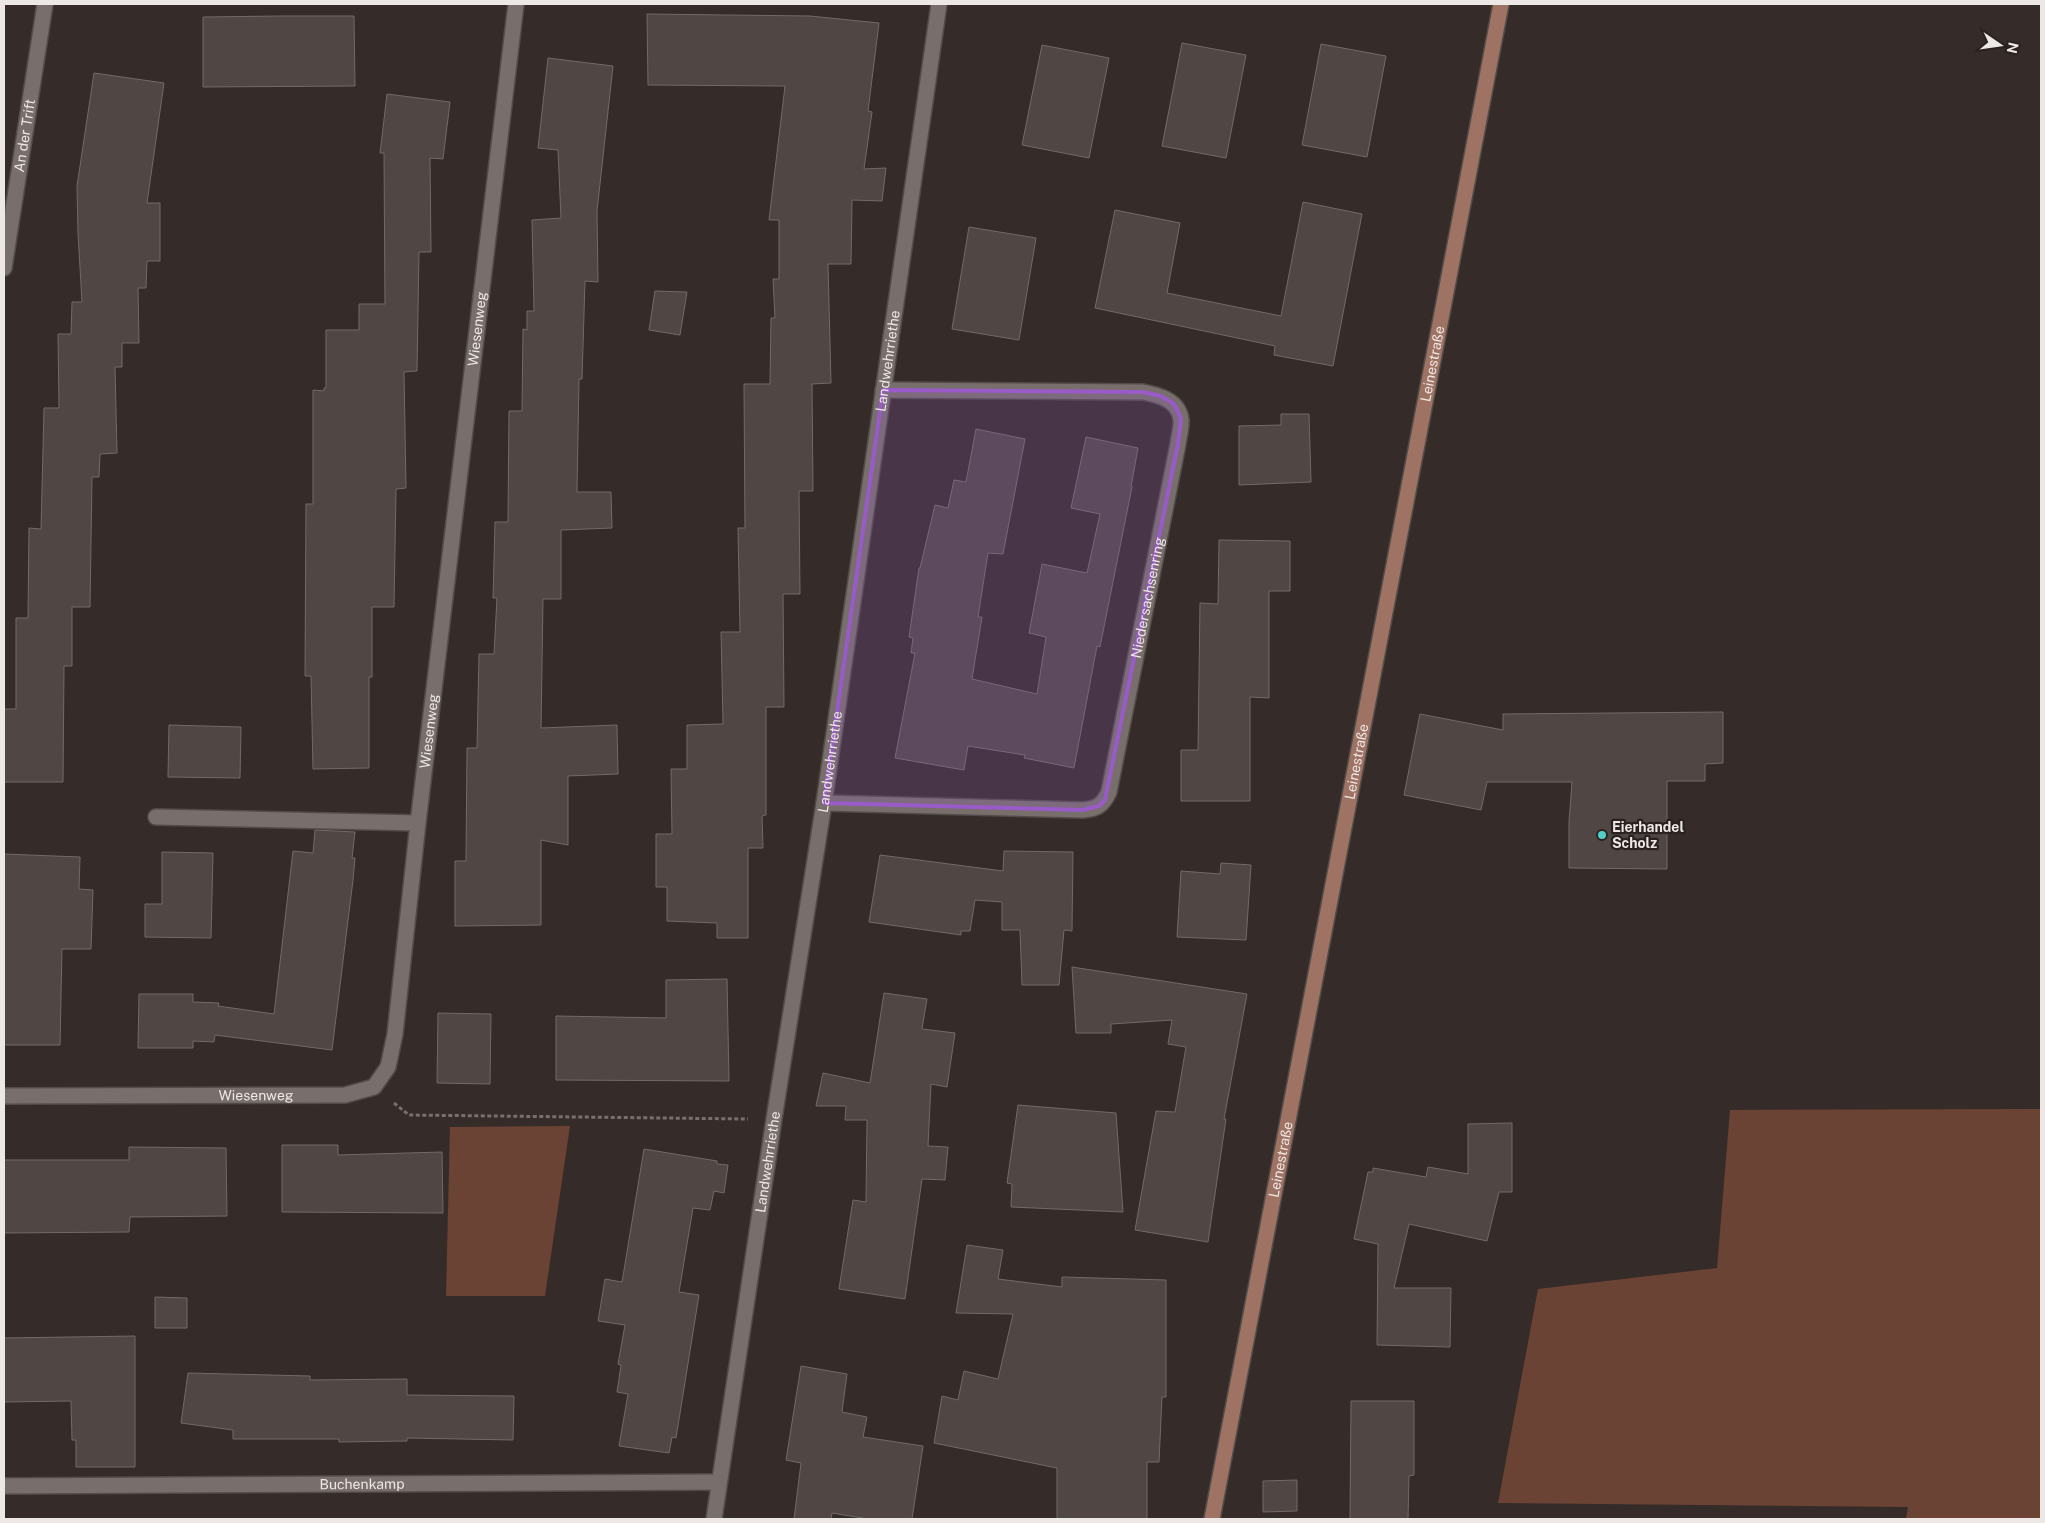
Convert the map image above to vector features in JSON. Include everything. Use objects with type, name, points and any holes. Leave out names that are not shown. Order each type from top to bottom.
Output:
[{"type":"street","name":"An der Trift","points":[[4,268],[45,4]]},
{"type":"street","name":"Wiesenweg","points":[[4,1096],[345,1095],[374,1087],[388,1067],[395,1034],[418,823],[516,4]]},
{"type":"street","name":"Landwehrriethe","points":[[714,1519],[718,1482],[824,803],[939,4]]},
{"type":"street","name":"Leinestraße","points":[[1212,1519],[1501,4]]},
{"type":"street","name":"Niedersachsenring","points":[[824,803],[1083,810],[1099,806],[1106,800],[1178,444],[1181,418],[1174,404],[1161,396],[1143,392],[883,390]]},
{"type":"street","points":[[156,816],[418,823]]},
{"type":"street","name":"Buchenkamp","points":[[4,1486],[718,1482]]},
{"type":"path","points":[[374,1087],[409,1115],[774,1120]]},
{"type":"highlighted area","points":[[883,390],[1143,392],[1161,396],[1174,404],[1181,418],[1178,444],[1105,800],[1099,806],[1083,810],[824,803]]},
{"type":"shaded area","points":[[2041,1109],[2041,1519],[1906,1519],[1908,1507],[1498,1503],[1538,1289],[1717,1268],[1730,1110]]},
{"type":"shaded area","points":[[570,1126],[545,1296],[446,1296],[450,1127]]},
{"type":"building","points":[[647,14],[810,16],[879,23],[868,111],[872,112],[864,169],[886,168],[882,201],[852,200],[851,264],[828,264],[831,383],[812,384],[813,491],[799,491],[800,594],[783,594],[784,707],[766,707],[766,815],[762,816],[763,848],[748,848],[748,938],[717,938],[717,923],[667,921],[667,887],[656,887],[656,834],[672,834],[671,769],[687,769],[687,725],[723,724],[721,632],[740,632],[738,528],[745,528],[744,384],[770,384],[771,318],[775,318],[773,279],[779,279],[779,220],[769,220],[785,86],[648,85]]},
{"type":"building","points":[[354,16],[355,86],[203,87],[203,17]]},
{"type":"building","points":[[1182,43],[1246,55],[1226,158],[1162,146]]},
{"type":"building","points":[[1321,44],[1386,56],[1367,157],[1302,145]]},
{"type":"building","points":[[1042,45],[1109,58],[1089,158],[1022,145]]},
{"type":"building","points":[[548,58],[613,66],[597,211],[598,282],[585,281],[582,379],[579,379],[577,492],[611,492],[612,528],[561,530],[561,599],[543,599],[541,728],[617,725],[618,774],[568,776],[568,845],[541,840],[541,925],[455,926],[455,861],[466,861],[467,748],[477,748],[479,654],[494,654],[497,598],[493,598],[495,522],[508,522],[509,411],[522,411],[523,329],[527,330],[527,311],[534,311],[532,220],[561,218],[558,150],[538,148]]},
{"type":"building","points":[[94,73],[164,83],[147,203],[160,203],[160,261],[147,261],[146,288],[138,288],[139,343],[122,343],[122,367],[115,367],[117,453],[100,454],[99,477],[92,477],[90,607],[72,607],[72,666],[64,666],[63,782],[4,782],[4,709],[16,709],[16,618],[28,618],[29,528],[41,529],[44,408],[59,408],[58,334],[71,334],[72,302],[82,302],[77,186]]},
{"type":"building","points":[[387,94],[450,102],[443,159],[430,158],[431,252],[419,252],[417,371],[404,372],[406,488],[396,489],[394,607],[372,607],[372,677],[369,677],[369,768],[313,769],[311,676],[305,676],[306,504],[313,504],[313,390],[324,391],[324,388],[326,388],[326,330],[359,330],[359,304],[385,304],[384,153],[380,153]]},
{"type":"building","points":[[1303,202],[1362,214],[1333,366],[1274,355],[1275,346],[1095,308],[1115,210],[1180,223],[1167,293],[1281,316]]},
{"type":"building","points":[[969,227],[1036,238],[1019,340],[952,329]]},
{"type":"building","points":[[655,291],[687,292],[680,335],[649,330]]},
{"type":"building","points":[[1281,414],[1309,414],[1311,482],[1239,485],[1239,426],[1281,425]]},
{"type":"building","points":[[976,429],[1025,439],[1003,554],[988,553],[978,617],[982,617],[972,679],[1037,694],[1046,637],[1029,633],[1042,564],[1087,573],[1100,514],[1071,508],[1086,437],[1138,448],[1100,647],[1097,646],[1074,768],[1024,758],[1025,755],[968,746],[964,770],[895,758],[915,653],[911,653],[913,638],[909,637],[919,568],[935,505],[948,508],[954,480],[966,482]]},
{"type":"building","points":[[1219,540],[1290,541],[1290,591],[1269,591],[1269,698],[1250,697],[1250,801],[1181,801],[1181,750],[1198,750],[1200,603],[1218,604]]},
{"type":"building","points":[[1723,712],[1723,763],[1705,764],[1705,781],[1667,781],[1667,869],[1569,868],[1569,822],[1572,782],[1487,782],[1481,810],[1404,795],[1420,714],[1503,730],[1503,714]]},
{"type":"building","points":[[169,725],[241,727],[240,778],[168,777]]},
{"type":"building","points":[[315,830],[355,832],[352,858],[355,858],[353,880],[332,1050],[215,1035],[214,1042],[193,1041],[193,1048],[138,1048],[139,994],[193,994],[193,1002],[219,1003],[218,1006],[274,1014],[293,851],[313,853]]},
{"type":"building","points":[[1004,851],[1073,852],[1072,931],[1064,930],[1059,985],[1022,985],[1020,930],[1002,930],[1002,902],[975,900],[970,931],[961,931],[961,935],[869,922],[880,855],[1003,871]]},
{"type":"building","points":[[162,852],[213,853],[211,938],[145,937],[145,904],[162,904]]},
{"type":"building","points":[[4,854],[80,857],[79,889],[93,890],[91,949],[62,949],[60,1045],[4,1045]]},
{"type":"building","points":[[1221,863],[1251,865],[1246,940],[1177,937],[1181,871],[1220,874]]},
{"type":"building","points":[[1072,967],[1247,994],[1224,1119],[1226,1119],[1208,1242],[1135,1230],[1156,1111],[1175,1112],[1186,1047],[1168,1044],[1172,1020],[1111,1024],[1111,1033],[1076,1033]]},
{"type":"building","points":[[727,979],[729,1081],[556,1080],[556,1016],[666,1018],[666,980]]},
{"type":"building","points":[[884,993],[927,999],[922,1029],[955,1033],[947,1087],[931,1084],[928,1146],[948,1147],[945,1180],[922,1179],[905,1299],[839,1289],[853,1200],[866,1202],[867,1120],[845,1120],[846,1106],[816,1106],[823,1073],[870,1083]]},
{"type":"building","points":[[438,1013],[491,1014],[490,1084],[437,1083]]},
{"type":"building","points":[[1018,1105],[1116,1113],[1123,1212],[1011,1207],[1012,1184],[1007,1183]]},
{"type":"building","points":[[1512,1123],[1512,1192],[1499,1192],[1487,1241],[1409,1224],[1394,1288],[1451,1288],[1450,1347],[1377,1345],[1378,1244],[1354,1239],[1368,1172],[1373,1172],[1373,1168],[1426,1177],[1428,1167],[1468,1174],[1468,1124]]},
{"type":"building","points":[[282,1145],[338,1145],[338,1155],[442,1152],[443,1213],[282,1212]]},
{"type":"building","points":[[129,1147],[226,1148],[227,1216],[130,1217],[129,1232],[4,1233],[4,1160],[129,1160]]},
{"type":"building","points":[[644,1149],[717,1161],[717,1164],[728,1165],[724,1193],[714,1191],[710,1210],[693,1208],[679,1292],[699,1295],[676,1438],[672,1437],[669,1453],[619,1446],[628,1394],[617,1392],[621,1365],[618,1364],[625,1325],[598,1321],[605,1279],[622,1282]]},
{"type":"building","points":[[967,1245],[1003,1250],[998,1279],[1062,1287],[1062,1277],[1166,1280],[1166,1397],[1162,1397],[1159,1462],[1147,1462],[1147,1519],[1057,1519],[1057,1468],[934,1443],[942,1396],[958,1400],[964,1371],[998,1379],[1013,1314],[956,1313]]},
{"type":"building","points":[[155,1297],[187,1298],[187,1328],[155,1328]]},
{"type":"building","points":[[135,1336],[135,1467],[76,1467],[76,1440],[72,1440],[71,1401],[4,1402],[4,1338]]},
{"type":"building","points":[[801,1366],[847,1374],[842,1412],[867,1417],[863,1437],[923,1446],[912,1519],[868,1519],[832,1513],[831,1519],[794,1519],[801,1463],[786,1460]]},
{"type":"building","points":[[188,1373],[310,1376],[310,1380],[407,1379],[407,1395],[514,1396],[513,1440],[407,1438],[407,1441],[339,1442],[339,1439],[233,1439],[233,1430],[181,1423]]},
{"type":"building","points":[[1351,1401],[1414,1401],[1414,1475],[1409,1476],[1408,1519],[1350,1519]]},
{"type":"building","points":[[1297,1480],[1297,1511],[1263,1512],[1263,1481]]},
{"type":"place","name":"Eierhandel Scholz","points":[[1602,835]]}]
